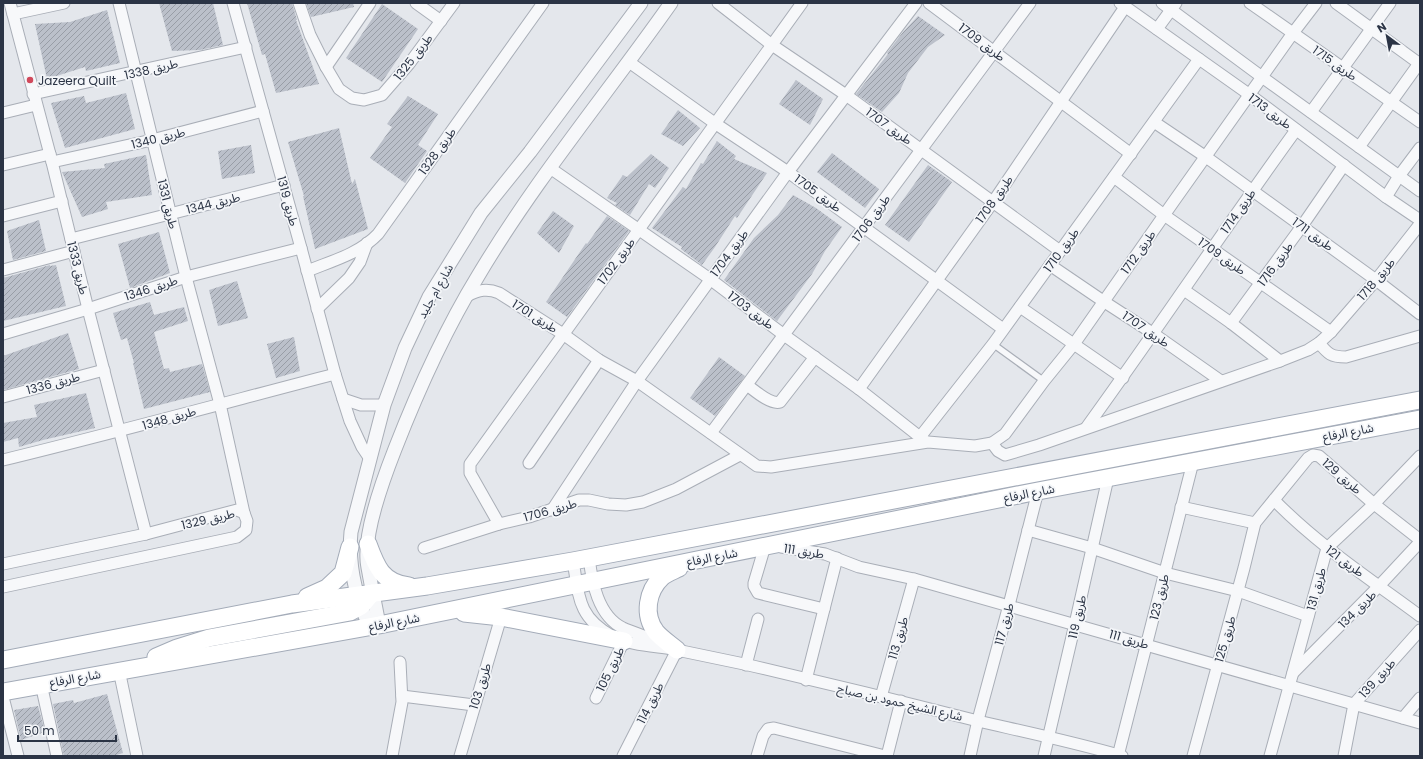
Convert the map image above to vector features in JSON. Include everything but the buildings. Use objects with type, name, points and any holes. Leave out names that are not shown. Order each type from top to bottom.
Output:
[{"type":"main road","name":"شارع الرفاع","points":[[3,660],[292,604],[364,598],[581,559],[1420,400]]},
{"type":"main road","name":"شارع الرفاع","points":[[3,692],[125,669],[375,626],[1108,478],[1420,419]]},
{"type":"main road","points":[[368,544],[376,564],[383,574],[390,580],[407,586],[427,586]]},
{"type":"main road","points":[[292,604],[327,588],[343,573],[350,548]]},
{"type":"main road","points":[[677,650],[655,631],[649,617],[648,602],[651,592],[663,576],[697,560]]},
{"type":"main road","points":[[125,669],[172,650],[209,638],[350,612],[364,598]]},
{"type":"main road","points":[[448,611],[501,617],[624,641]]},
{"type":"street","name":"طريق 1333","points":[[10,3],[51,158],[146,534]]},
{"type":"street","points":[[13,14],[64,3]]},
{"type":"street","name":"طريق 1331","points":[[119,3],[170,214],[220,404],[244,513]]},
{"type":"street","name":"طريق 1319","points":[[233,3],[308,271],[335,374],[355,434],[370,459]]},
{"type":"street","points":[[299,3],[310,36],[326,67],[370,3]]},
{"type":"street","points":[[416,3],[441,21]]},
{"type":"street","name":"طريق 1325","points":[[326,67],[339,89],[352,98],[364,100],[382,95],[409,64],[454,3]]},
{"type":"street","name":"طريق 1328","points":[[308,271],[355,252],[378,234],[543,3]]},
{"type":"street","name":"شارع ام جليد","points":[[375,626],[364,598],[350,548],[353,523],[384,405],[405,348],[429,297],[481,213],[530,152],[641,3]]},
{"type":"street","name":"شارع ام جليد","points":[[364,598],[368,544],[376,508],[388,467],[432,362],[467,296],[502,238],[550,168],[630,62],[672,3]]},
{"type":"street","name":"طريق 1707","points":[[718,3],[772,45],[846,95],[1060,251]]},
{"type":"street","name":"طريق 1702","points":[[499,524],[470,473],[470,464],[802,3]]},
{"type":"street","name":"طريق 1704","points":[[552,510],[637,381],[710,279],[788,172],[916,3]]},
{"type":"street","name":"طريق 1709","points":[[929,3],[1131,154]]},
{"type":"street","name":"طريق 1706","points":[[711,433],[1030,3]]},
{"type":"street","name":"طريق 1715","points":[[1250,3],[1420,122]]},
{"type":"street","name":"طريق 1712","points":[[992,443],[1005,434],[1044,381],[1074,344],[1293,33],[1316,3]]},
{"type":"street","points":[[1336,3],[1420,63],[1358,147]]},
{"type":"street","points":[[1310,112],[1390,3]]},
{"type":"street","name":"طريق 1713","points":[[1122,5],[1250,95],[1386,197],[1420,220]]},
{"type":"street","name":"طريق 1708","points":[[859,389],[1061,102],[1122,5]]},
{"type":"street","points":[[1157,29],[1170,5]]},
{"type":"street","name":"طريق 1713","points":[[1170,5],[1262,77],[1420,191]]},
{"type":"street","name":"طريق 1338","points":[[3,113],[35,99],[136,72],[246,47]]},
{"type":"street","name":"طريق 1710","points":[[924,440],[1199,60]]},
{"type":"street","name":"طريق 1705","points":[[630,62],[716,124],[788,172],[865,227],[1003,329]]},
{"type":"street","name":"طريق 1340","points":[[3,165],[152,140],[263,111]]},
{"type":"street","name":"طريق 1711","points":[[1154,122],[1206,156],[1376,280],[1420,314]]},
{"type":"street","name":"طريق 1714","points":[[1086,428],[1154,334],[1252,190],[1296,130]]},
{"type":"street","points":[[1386,197],[1399,176],[1420,148]]},
{"type":"street","name":"طريق 1716","points":[[1231,323],[1261,284],[1344,165]]},
{"type":"street","name":"طريق 1703","points":[[550,168],[710,279],[859,389],[924,440]]},
{"type":"street","name":"طريق 1709","points":[[1114,177],[1164,215],[1331,332]]},
{"type":"street","name":"طريق 1344","points":[[71,239],[284,185]]},
{"type":"street","points":[[3,216],[62,201]]},
{"type":"street","name":"طريق 1718","points":[[992,443],[998,451],[1006,455],[1039,445],[1308,350],[1319,343],[1331,332],[1376,280],[1420,224]]},
{"type":"street","points":[[317,309],[349,278],[360,262],[367,244]]},
{"type":"street","name":"طريق 1346","points":[[3,334],[88,309],[186,277],[301,248]]},
{"type":"street","points":[[3,270],[74,251]]},
{"type":"street","name":"طريق 1707","points":[[1050,265],[1154,334],[1221,381]]},
{"type":"street","name":"طريق 1701","points":[[467,296],[483,289],[492,290],[499,293],[563,334],[600,360],[637,381],[757,466],[771,467],[924,440]]},
{"type":"street","points":[[1184,290],[1231,323],[1280,361]]},
{"type":"street","points":[[1020,307],[1122,378]]},
{"type":"street","points":[[1319,343],[1329,354],[1337,357],[1346,357],[1420,336]]},
{"type":"street","points":[[747,385],[770,402],[780,402],[815,357]]},
{"type":"street","points":[[529,463],[600,360]]},
{"type":"street","name":"طريق 1336","points":[[3,396],[104,370]]},
{"type":"street","name":"طريق 1348","points":[[3,460],[119,432],[335,374]]},
{"type":"street","points":[[343,400],[360,405],[384,405]]},
{"type":"street","points":[[924,440],[975,446],[992,443]]},
{"type":"street","name":"طريق 1706","points":[[424,548],[499,524],[552,510],[579,500],[626,505],[643,502],[676,489],[740,455]]},
{"type":"street","name":"طريق 129","points":[[1255,523],[1308,458],[1313,455],[1320,456],[1374,504],[1420,541]]},
{"type":"street","points":[[1327,548],[1374,504],[1420,456]]},
{"type":"street","name":"طريق 123","points":[[1119,756],[1193,462]]},
{"type":"street","name":"طريق 119","points":[[1044,756],[1076,624],[1108,478]]},
{"type":"street","name":"طريق 117","points":[[970,756],[978,720],[1038,492]]},
{"type":"street","name":"طريق 121","points":[[1274,500],[1289,516],[1327,548],[1420,616]]},
{"type":"street","points":[[1181,507],[1255,523]]},
{"type":"street","name":"طريق 1329","points":[[3,564],[146,534],[237,510],[244,513],[247,521],[246,530],[237,537],[3,587]]},
{"type":"street","name":"طريق 125","points":[[1193,756],[1255,523]]},
{"type":"street","points":[[1028,530],[1092,548],[1165,573],[1238,591],[1308,616]]},
{"type":"street","name":"طريق 134","points":[[1292,674],[1379,586],[1420,541]]},
{"type":"street","points":[[768,546],[754,583],[758,593],[824,609]]},
{"type":"street","name":"طريق 111","points":[[768,546],[825,554],[859,567],[914,579],[1009,605],[1420,723]]},
{"type":"street","name":"طريق 131","points":[[1270,756],[1327,548]]},
{"type":"street","name":"طريق 111","points":[[806,680],[837,558]]},
{"type":"street","name":"شارع الشيخ حمود بن صباح","points":[[581,559],[584,583],[578,596],[587,615],[602,629],[612,636],[624,641],[677,650],[746,665],[978,720],[1119,756]]},
{"type":"street","name":"شارع الشيخ حمود بن صباح","points":[[581,559],[584,583],[614,622],[622,628],[677,650]]},
{"type":"street","name":"طريق 113","points":[[881,697],[914,579]]},
{"type":"street","name":"طريق 103","points":[[460,756],[501,617]]},
{"type":"street","points":[[746,665],[758,619]]},
{"type":"street","name":"طريق 139","points":[[1344,756],[1354,704],[1420,630]]},
{"type":"street","name":"طريق 105","points":[[596,698],[624,641]]},
{"type":"street","name":"طريق 114","points":[[624,756],[677,650]]},
{"type":"street","points":[[392,756],[402,702],[400,662]]},
{"type":"street","points":[[125,669],[137,756]]},
{"type":"street","points":[[41,684],[57,756]]},
{"type":"street","points":[[402,696],[474,706]]},
{"type":"street","points":[[3,697],[18,756]]},
{"type":"street","points":[[1403,718],[1420,698]]},
{"type":"street","points":[[757,756],[763,736],[768,729],[774,728],[886,756],[900,701]]},
{"type":"lane","points":[[993,344],[1044,381]]},
{"type":"place","name":"Jazeera Quilt","points":[[30,80]]}]
